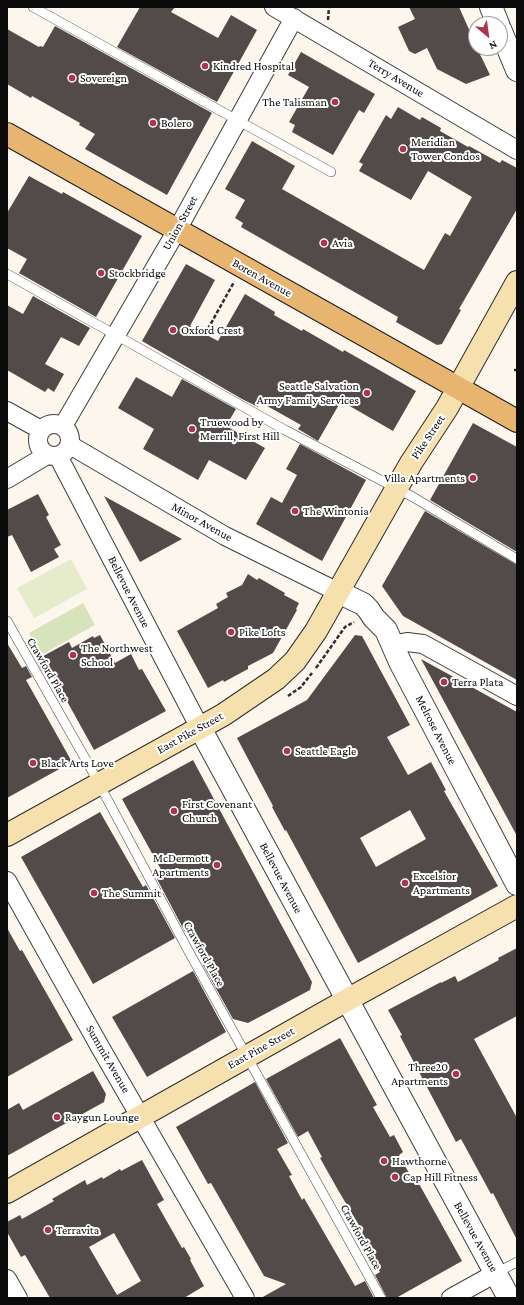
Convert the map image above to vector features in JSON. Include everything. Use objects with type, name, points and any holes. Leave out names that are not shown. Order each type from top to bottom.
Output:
[{"type":"main road","name":"Boren Avenue","points":[[7,134],[517,420]]},
{"type":"main road","name":"Pike Street","points":[[338,592],[411,463],[447,408],[517,282]]},
{"type":"main road","name":"East Pike Street","points":[[7,835],[223,715],[271,682],[299,656],[316,631],[338,592]]},
{"type":"main road","name":"East Pine Street","points":[[7,1192],[517,906]]},
{"type":"street","name":"Terry Avenue","points":[[274,7],[517,150]]},
{"type":"street","name":"Union Street","points":[[63,426],[177,230],[294,18]]},
{"type":"street","points":[[508,48],[517,70]]},
{"type":"street","points":[[7,411],[41,430]]},
{"type":"street","points":[[7,479],[58,452],[70,436],[63,426],[50,424],[41,430],[38,437],[38,443],[42,451],[58,452]]},
{"type":"street","name":"Minor Avenue","points":[[58,452],[338,592]]},
{"type":"street","name":"Bellevue Avenue","points":[[58,452],[200,728],[509,1298]]},
{"type":"street","name":"Melrose Avenue","points":[[338,592],[355,600],[368,609],[374,618],[386,630],[392,645],[517,884]]},
{"type":"street","points":[[392,645],[407,642],[423,644],[517,696]]},
{"type":"street","name":"Summit Avenue","points":[[7,881],[100,1047],[245,1298]]},
{"type":"street","points":[[451,1298],[496,1273]]},
{"type":"street","points":[[7,1279],[18,1298]]},
{"type":"lane","points":[[33,7],[331,172]]},
{"type":"lane","points":[[7,274],[115,336],[285,430],[418,500],[517,559]]},
{"type":"lane","name":"Crawford Place","points":[[7,621],[99,784],[189,952],[381,1298]]},
{"type":"lane","points":[[496,1273],[517,1262]]},
{"type":"path","points":[[327,23],[329,7]]},
{"type":"path","points":[[205,334],[234,282]]},
{"type":"path","points":[[342,630],[349,624],[360,620]]},
{"type":"green space","points":[[71,559],[87,589],[34,618],[17,588]]},
{"type":"green space","points":[[83,603],[95,625],[41,655],[29,633]]},
{"type":"building","name":"Kindred Hospital","points":[[140,7],[175,7],[171,12],[218,38],[231,15],[257,30],[217,102],[117,47]]},
{"type":"building","points":[[409,7],[459,7],[468,27],[468,56],[481,56],[490,75],[466,84],[437,69],[427,48],[415,54],[409,51],[398,27],[415,19]]},
{"type":"building","points":[[55,26],[212,113],[167,195],[85,149],[95,134],[79,125],[80,123],[7,84],[7,29],[39,47],[43,47]]},
{"type":"building","name":"The Talisman","points":[[301,52],[375,94],[364,113],[359,110],[333,155],[292,132],[295,125],[289,122],[309,87],[288,75]]},
{"type":"building","name":"Avia","points":[[398,107],[420,120],[422,117],[441,128],[440,131],[468,147],[469,146],[500,163],[502,160],[517,168],[517,209],[459,309],[461,310],[442,344],[437,345],[396,322],[398,317],[241,227],[243,223],[235,218],[245,200],[225,189],[252,141],[295,166],[282,189],[424,270],[445,233],[450,236],[472,197],[428,171],[411,200],[359,171],[363,164],[359,162],[386,115],[391,119]]},
{"type":"building","points":[[29,176],[62,194],[63,192],[142,236],[96,317],[19,273],[27,259],[7,248],[7,213]]},
{"type":"building","points":[[186,264],[215,280],[190,326],[218,341],[245,294],[275,312],[274,315],[302,331],[303,329],[343,352],[344,350],[416,391],[393,431],[341,401],[318,441],[298,429],[301,425],[260,402],[258,407],[242,399],[142,341]]},
{"type":"building","points":[[33,296],[90,328],[79,346],[61,337],[45,364],[64,374],[54,392],[48,388],[45,392],[7,370],[7,305],[23,314]]},
{"type":"building","name":"Truewood by Merrill, First Hill","points":[[136,377],[172,397],[182,379],[236,409],[226,426],[265,448],[246,480],[209,460],[198,480],[143,449],[154,429],[118,408]]},
{"type":"building","name":"Villa Apartments","points":[[473,423],[517,447],[517,552],[430,500]]},
{"type":"building","name":"The Wintonia","points":[[300,444],[366,480],[322,561],[256,524],[271,497],[282,503],[297,475],[286,469]]},
{"type":"building","points":[[38,494],[49,515],[46,517],[61,545],[54,549],[59,557],[31,572],[12,535],[7,537],[7,510]]},
{"type":"building","points":[[104,496],[182,539],[140,562]]},
{"type":"building","points":[[425,511],[517,565],[517,680],[403,616],[382,586]]},
{"type":"building","name":"Pike Lofts","points":[[248,574],[257,580],[259,578],[299,603],[296,609],[297,610],[273,653],[248,666],[248,669],[224,682],[223,680],[208,688],[177,631],[218,608],[216,604],[228,597],[226,593],[242,585]]},
{"type":"building","points":[[100,635],[115,663],[131,654],[139,670],[142,669],[166,711],[94,750],[48,667],[42,671],[36,660],[69,642],[72,648],[93,636],[94,638]]},
{"type":"building","points":[[355,635],[362,636],[410,725],[387,737],[408,775],[431,762],[446,790],[444,791],[498,886],[358,963],[272,807],[273,806],[237,738],[307,700]],"holes":[[[410,810],[426,839],[376,867],[360,838]]]},
{"type":"building","points":[[7,643],[22,668],[26,666],[32,677],[26,680],[72,762],[7,798]]},
{"type":"building","points":[[421,659],[517,712],[517,836],[484,775]]},
{"type":"building","points":[[193,760],[312,982],[310,990],[248,1023],[233,1019],[203,965],[209,962],[191,929],[185,932],[157,879],[164,875],[122,799]]},
{"type":"building","name":"The Summit","points":[[100,812],[143,887],[146,885],[175,938],[93,984],[21,857]]},
{"type":"building","points":[[7,928],[20,951],[22,950],[73,1040],[7,1077]]},
{"type":"building","points":[[517,948],[517,1016],[474,1039],[517,1118],[517,1240],[493,1193],[491,1194],[461,1139],[456,1142],[400,1036],[402,1035],[388,1010],[455,976],[458,982],[499,960],[498,958]]},
{"type":"building","points":[[193,971],[226,1032],[147,1077],[112,1017]]},
{"type":"building","points":[[340,1038],[377,1105],[373,1107],[390,1137],[394,1135],[403,1152],[399,1155],[415,1184],[418,1182],[462,1261],[396,1298],[387,1298],[375,1275],[380,1272],[359,1235],[363,1232],[320,1158],[322,1157],[308,1131],[298,1137],[266,1079]]},
{"type":"building","points":[[93,1071],[106,1094],[104,1102],[7,1156],[7,1110],[19,1103],[23,1110]]},
{"type":"building","points":[[255,1082],[288,1143],[277,1149],[292,1175],[289,1176],[302,1200],[304,1198],[355,1286],[365,1281],[374,1298],[261,1298],[286,1284],[264,1276],[211,1183],[208,1184],[176,1127]]},
{"type":"building","name":"Terravita","points":[[142,1160],[164,1200],[157,1204],[182,1248],[184,1247],[191,1259],[190,1260],[204,1286],[184,1298],[50,1298],[25,1255],[21,1257],[7,1232],[7,1222],[20,1215],[22,1219],[54,1201],[52,1199],[85,1180],[87,1185],[102,1177],[103,1179],[120,1169],[121,1171]],"holes":[[[114,1233],[141,1281],[117,1295],[89,1247]]]},
{"type":"place","name":"Kindred Hospital","points":[[205,66]]},
{"type":"place","name":"Sovereign","points":[[72,78]]},
{"type":"place","name":"The Talisman","points":[[335,102]]},
{"type":"place","name":"Bolero","points":[[153,123]]},
{"type":"place","name":"Meridian Tower Condos","points":[[403,149]]},
{"type":"place","name":"Avia","points":[[324,243]]},
{"type":"place","name":"Stockbridge","points":[[101,273]]},
{"type":"place","name":"Oxford Crest","points":[[173,330]]},
{"type":"place","name":"Seattle Salvation Army Family Services","points":[[367,393]]},
{"type":"place","name":"Truewood by Merrill, First Hill","points":[[192,429]]},
{"type":"place","name":"Villa Apartments","points":[[473,478]]},
{"type":"place","name":"The Wintonia","points":[[295,511]]},
{"type":"place","name":"Pike Lofts","points":[[231,632]]},
{"type":"place","name":"The Northwest School","points":[[73,655]]},
{"type":"place","name":"Terra Plata","points":[[444,682]]},
{"type":"place","name":"Seattle Eagle","points":[[287,751]]},
{"type":"place","name":"Black Arts Love","points":[[33,763]]},
{"type":"place","name":"First Covenant Church","points":[[174,811]]},
{"type":"place","name":"McDermott Apartments","points":[[217,865]]},
{"type":"place","name":"Excelsior Apartments","points":[[405,883]]},
{"type":"place","name":"The Summit","points":[[94,893]]},
{"type":"place","name":"Three20 Apartments","points":[[456,1074]]},
{"type":"place","name":"Raygun Lounge","points":[[57,1117]]},
{"type":"place","name":"Hawthorne","points":[[384,1161]]},
{"type":"place","name":"Cap Hill Fitness","points":[[395,1177]]},
{"type":"place","name":"Terravita","points":[[48,1230]]}]
